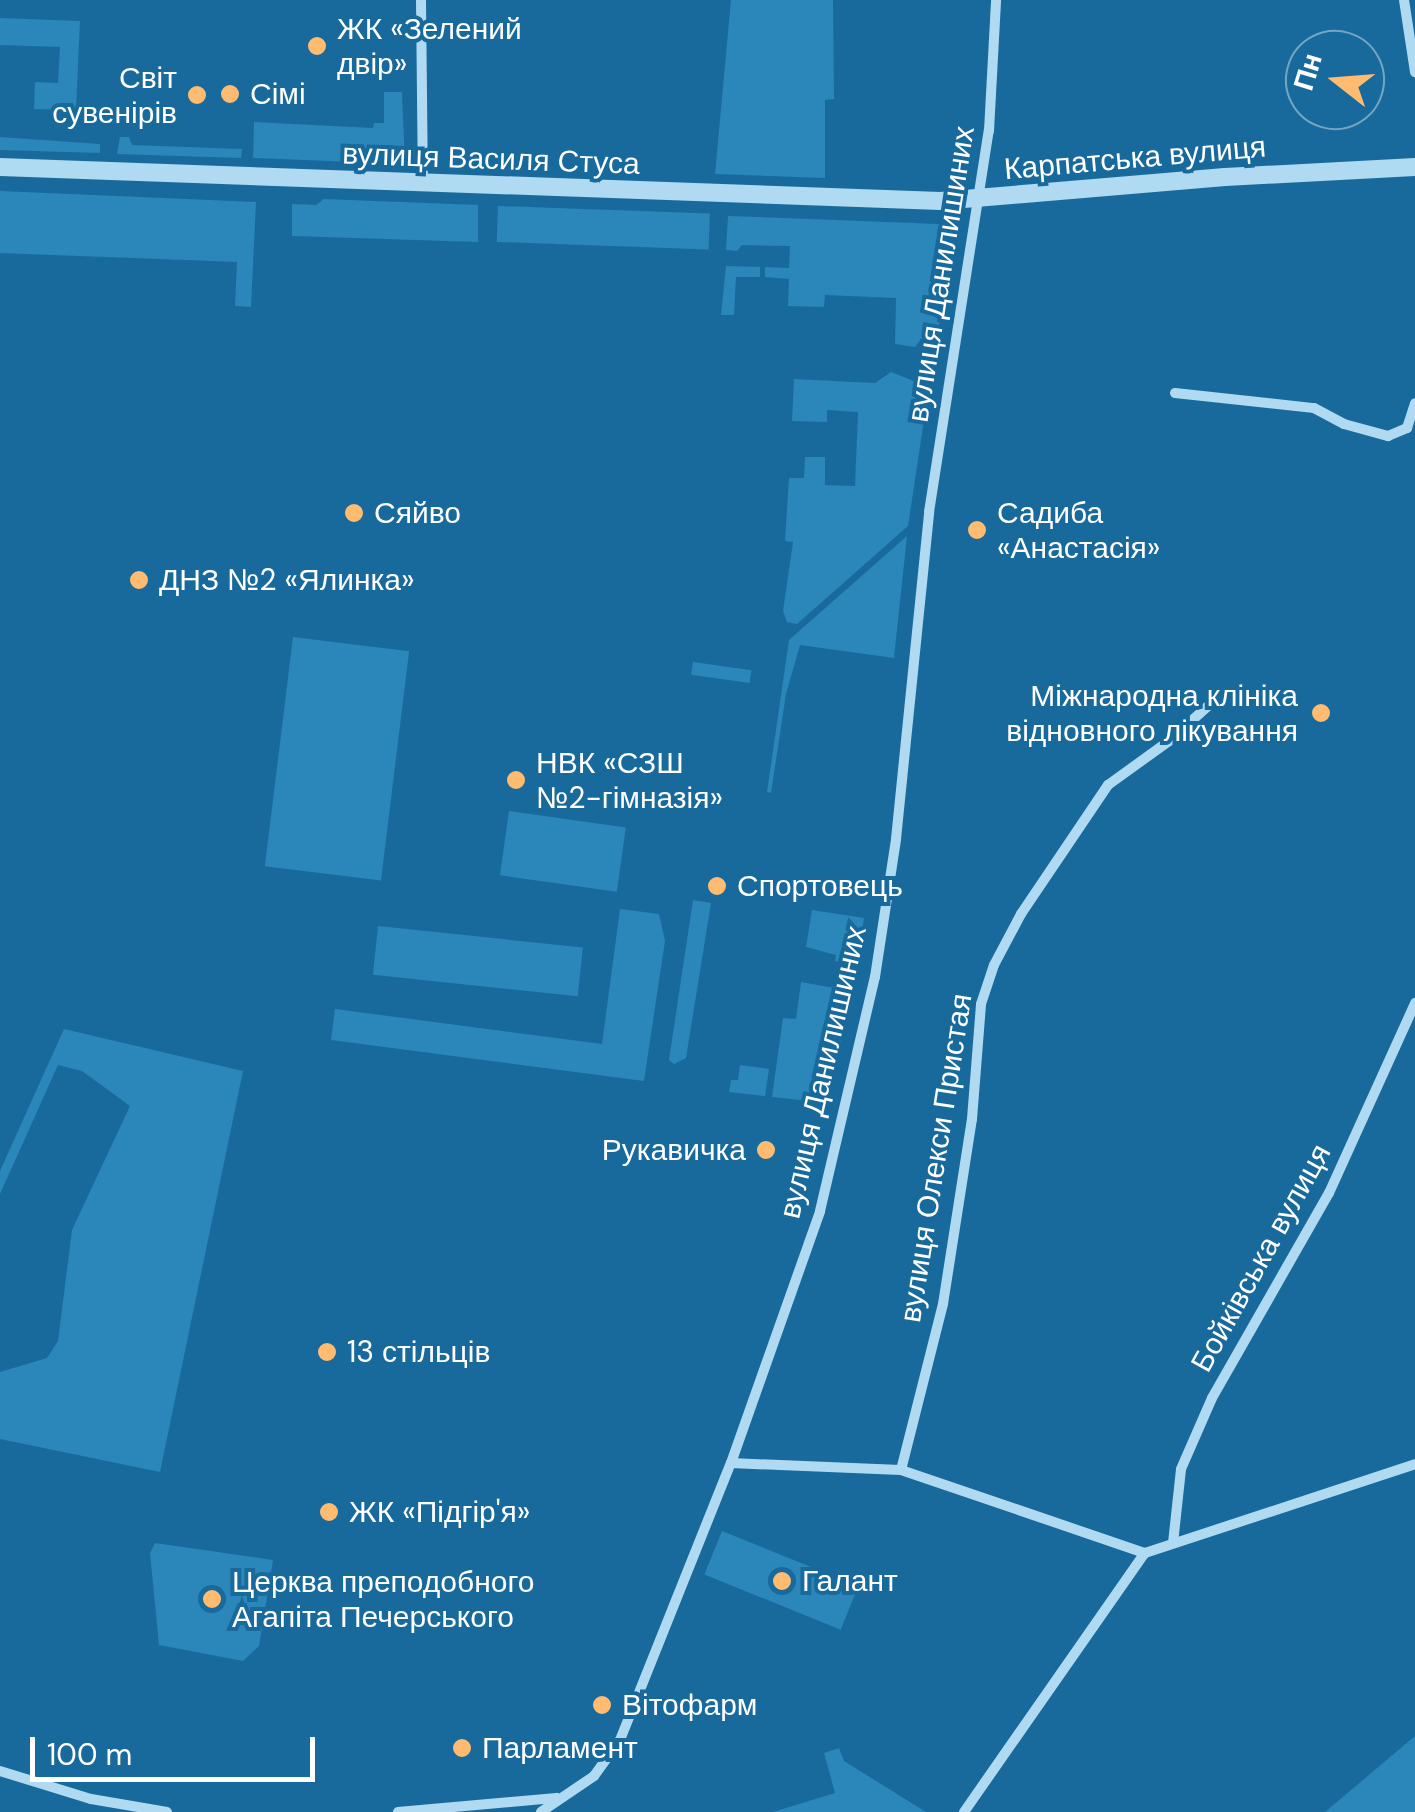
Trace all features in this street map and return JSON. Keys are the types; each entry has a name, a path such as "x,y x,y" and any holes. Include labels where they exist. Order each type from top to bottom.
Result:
{"street":[{"path":"421,0 423,182"},
{"name":"вулиця Данилишиних","path":"542,1812 556,1798 594,1776 620,1740 731,1462 820,1211 875,977 896,839 929,512 990,131 996,0"},
{"path":"1404,0 1415,72"},
{"name":"вулиця Василя Стуса","path":"0,167 718,196 979,199"},
{"name":"Карпатська вулиця","path":"979,199 1226,176 1415,167"},
{"path":"1175,393 1314,408 1344,424 1388,436 1407,428 1415,403"},
{"name":"вулиця Олекси Пристая","path":"900,1470 943,1304 972,1119 981,1004 994,965 1021,914 1108,786 1168,741 1218,696"},
{"name":"Бойківська вулиця","path":"1172,1544 1180,1469 1212,1398 1329,1193 1415,1003"},
{"path":"731,1462 900,1470 1145,1552 1415,1464"},
{"path":"964,1812 1145,1552"},
{"path":"0,1771 91,1799 167,1812"},
{"path":"398,1812 556,1798"}],"shaded area":[{"path":"731,0 833,0 834,99 825,100 825,178 715,174"},
{"path":"0,18 80,21 76,110 34,109 35,82 58,83 60,47 0,45"},
{"path":"384,92 402,92 405,164 253,158 254,122 373,128 374,123 384,123"},
{"path":"0,137 100,144 100,153 0,150"},
{"path":"120,137 129,137 132,145 242,149 241,158 117,154"},
{"path":"0,191 256,202 251,307 235,306 237,262 0,253"},
{"path":"324,199 478,205 478,242 292,236 292,204 316,205"},
{"path":"498,206 710,213 709,249 497,242"},
{"path":"728,216 939,224 953,235 939,325 932,325 915,347 895,344 896,298 825,295 824,307 788,306 789,279 765,277 765,267 789,268 790,246 742,245 737,251 726,250"},
{"path":"726,266 760,267 760,277 736,277 734,315 721,315"},
{"path":"891,372 929,387 908,526 797,624 787,622 783,611 793,542 785,541 789,478 804,478 805,457 825,457 825,485 855,486 858,412 827,410 827,422 792,421 794,379 875,383"},
{"path":"907,536 894,658 800,645 786,694 771,793 767,792 789,640"},
{"path":"293,637 409,651 381,881 265,866"},
{"path":"693,662 751,670 750,683 691,675"},
{"path":"509,811 626,827 617,892 500,875"},
{"path":"693,900 711,903 686,1058 674,1064 669,1060"},
{"path":"620,909 659,914 665,941 644,1081 331,1040 335,1009 602,1044"},
{"path":"812,910 864,918 857,965 835,961 836,955 806,947"},
{"path":"378,926 583,948 578,996 373,975"},
{"path":"801,982 851,991 832,1088 823,1098 810,1101 772,1097 783,1018 796,1019"},
{"path":"64,1029 243,1071 160,1472 0,1439 0,1372 47,1358 58,1341 72,1230 130,1106 82,1071 58,1065 0,1194 0,1171"},
{"path":"740,1065 769,1069 765,1096 729,1092 731,1080 738,1080"},
{"name":"Галант","path":"722,1531 858,1586 841,1630 704,1575"},
{"path":"155,1543 273,1560 259,1646 243,1661 159,1645 150,1553"},
{"path":"1415,1736 1415,1812 1325,1812"},
{"path":"839,1748 844,1761 926,1812 773,1812 835,1793 824,1753"}],"place":[{"name":"ЖК «Зелений двір»","path":"317,46"},
{"name":"Сімі","path":"230,94"},
{"name":"Світ сувенірів","path":"197,95"},
{"name":"Сяйво","path":"354,513"},
{"name":"Садиба «Анастасія»","path":"977,530"},
{"name":"ДНЗ №2 «Ялинка»","path":"139,580"},
{"name":"Міжнародна клініка відновного лікування","path":"1321,713"},
{"name":"НВК «СЗШ №2-гімназія»","path":"516,780"},
{"name":"Спортовець","path":"717,886"},
{"name":"Рукавичка","path":"766,1150"},
{"name":"13 стільців","path":"327,1352"},
{"name":"ЖК «Підгір'я»","path":"329,1512"},
{"name":"Галант","path":"782,1581"},
{"name":"Церква преподобного Агапіта Печерського","path":"212,1599"},
{"name":"Вітофарм","path":"602,1705"},
{"name":"Парламент","path":"462,1748"}]}
